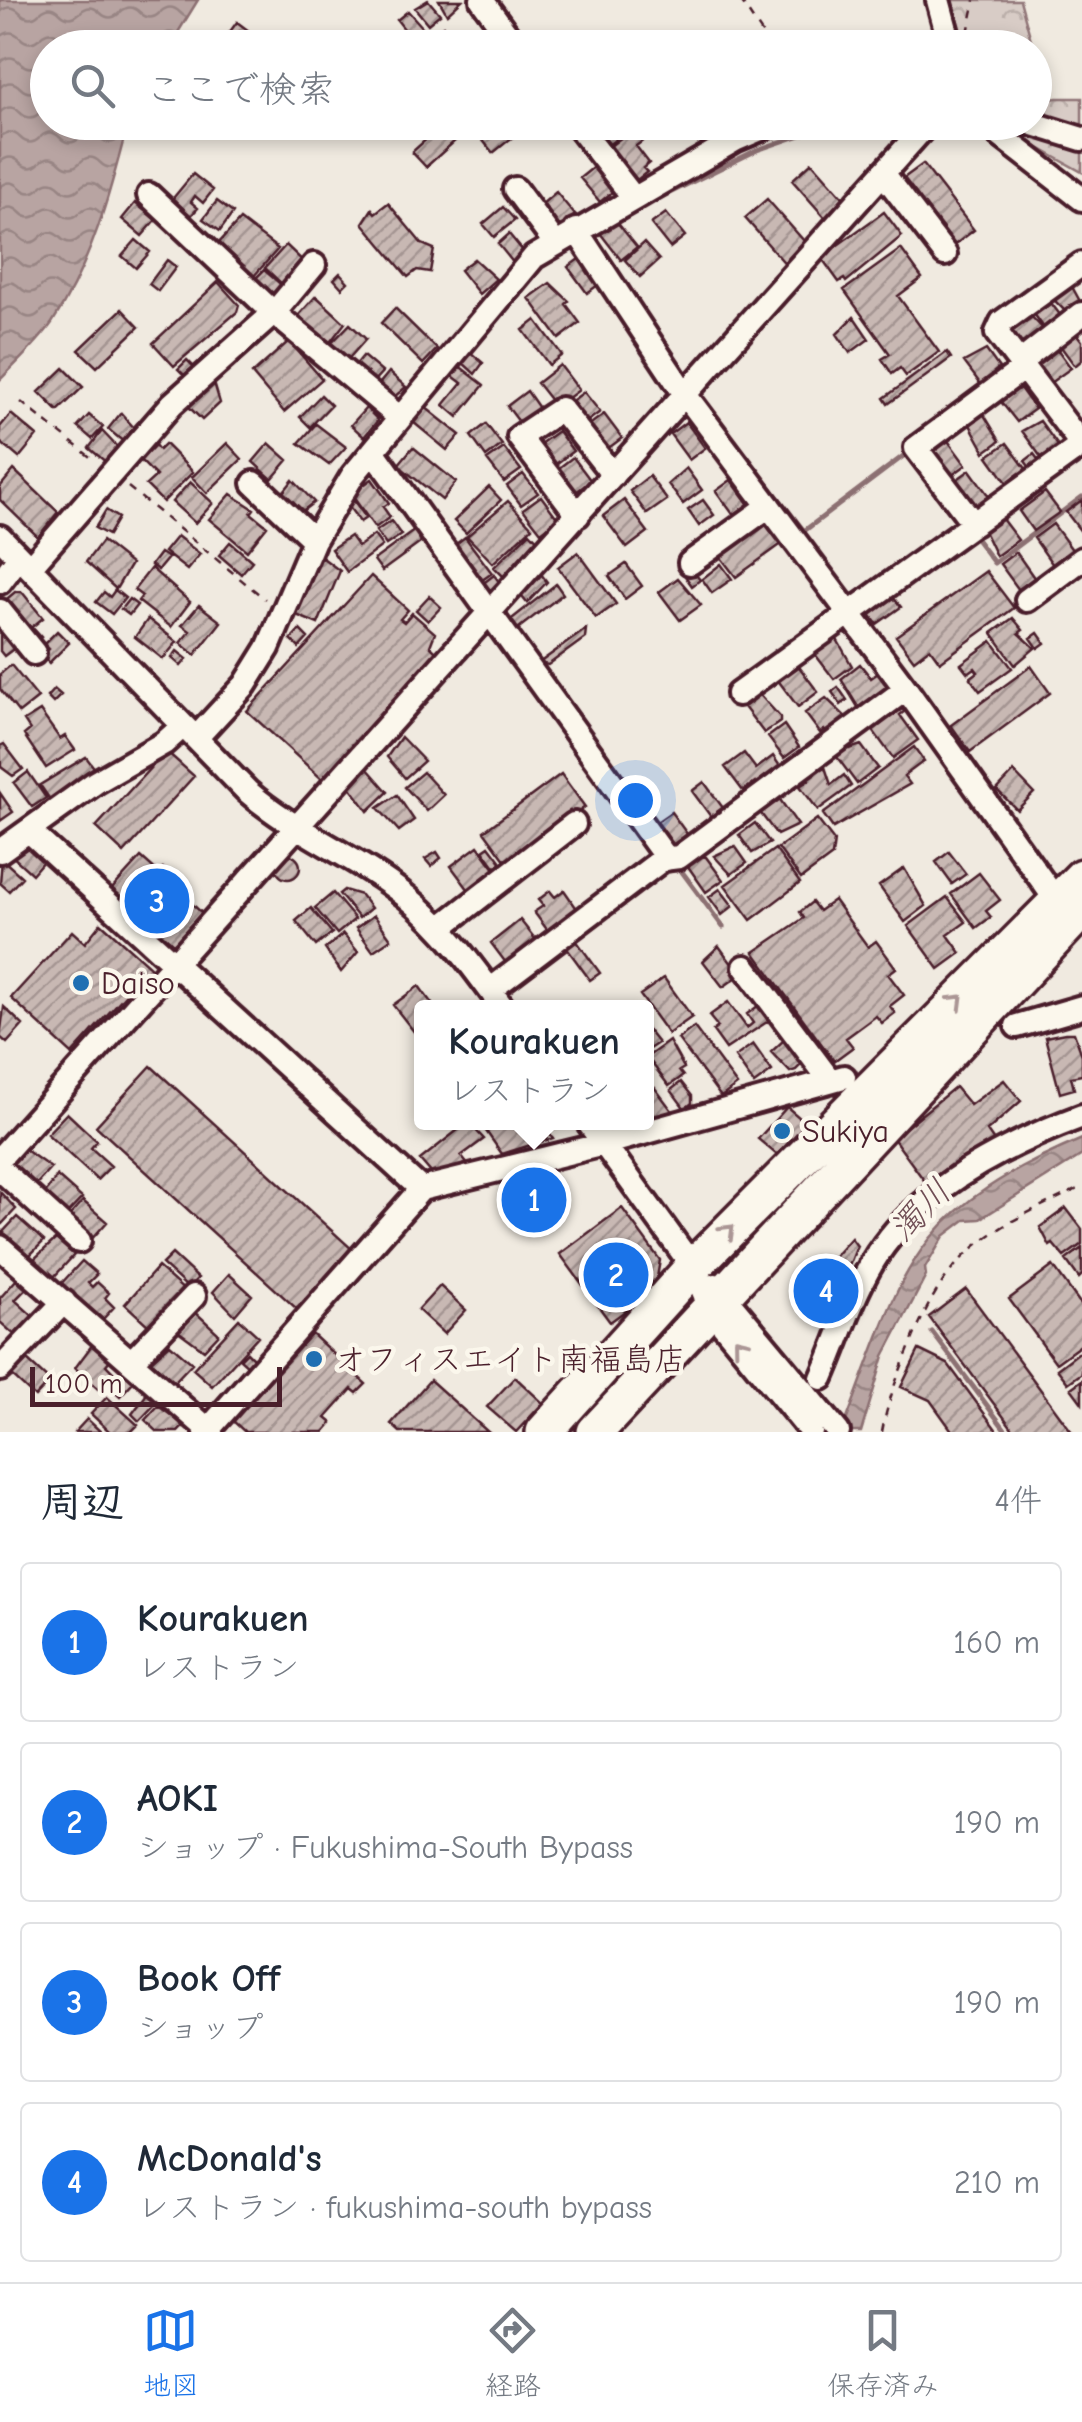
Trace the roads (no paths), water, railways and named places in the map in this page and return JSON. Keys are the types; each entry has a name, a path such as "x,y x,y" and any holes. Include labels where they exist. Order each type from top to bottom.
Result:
{"highway":[{"path":"544,1432 693,1267 1075,909"},
{"path":"595,1432 1075,909"}],"street":[{"path":"482,0 504,30"},
{"path":"938,0 951,30"},
{"path":"1052,130 1082,139"},
{"path":"589,140 633,197"},
{"path":"0,851 96,782 189,732 244,685 268,648 314,540 373,451 518,273 566,236 735,140"},
{"path":"0,1158 913,140"},
{"path":"1006,140 1082,200"},
{"path":"883,174 946,254"},
{"path":"515,189 566,236 1075,909"},
{"path":"149,195 274,313 400,418"},
{"path":"738,694 1082,445 997,333 1002,322 1082,264"},
{"path":"0,582 111,474 172,404 274,313 314,265"},
{"path":"974,524 916,448 1082,314"},
{"path":"578,515 520,437 562,409 613,475"},
{"path":"373,451 667,859"},
{"path":"254,483 314,540"},
{"path":"690,562 769,506"},
{"path":"0,537 269,810 398,890 440,928 497,999 667,859 678,857 906,689"},
{"path":"1027,600 1082,559"},
{"path":"0,611 34,653"},
{"path":"440,928 574,824"},
{"path":"30,832 421,1189"},
{"path":"654,1130 837,1078 744,967"},
{"path":"1016,1026 1082,1007"},
{"path":"809,1405 884,1244 914,1215 980,1164 1082,1116"},
{"path":"594,1130 718,1302 838,1432"},
{"path":"0,1247 208,1431 421,1189 653,1130"},
{"path":"0,1169 79,1241"},
{"path":"131,1362 194,1296"},
{"path":"0,1370 64,1302"}],"water":[{"path":"0,0 198,0 179,30 30,30 30,140 123,140 107,201 66,300 34,345 0,380"},
{"name":"濁川","path":"1082,1139 1082,1155 980,1219 965,1220 944,1236 884,1356 861,1432 842,1432 882,1327 920,1251 946,1221 980,1193 1024,1166"}],"waterway":[{"path":"645,205 757,150 786,140"},
{"path":"987,140 1030,173"},
{"path":"739,447 804,531 910,451"},
{"path":"973,535 994,563 1082,497"},
{"path":"677,865 723,927"},
{"path":"932,1332 1007,1432"}],"place":[{"name":"Book Off","path":"157,901"},
{"name":"Daiso","path":"81,983"},
{"name":"Sukiya","path":"782,1131"},
{"name":"Kourakuen","path":"534,1200"},
{"name":"AOKI","path":"616,1275"},
{"name":"McDonald's","path":"826,1291"},
{"name":"オフィスエイト南福島店","path":"314,1359"}]}
